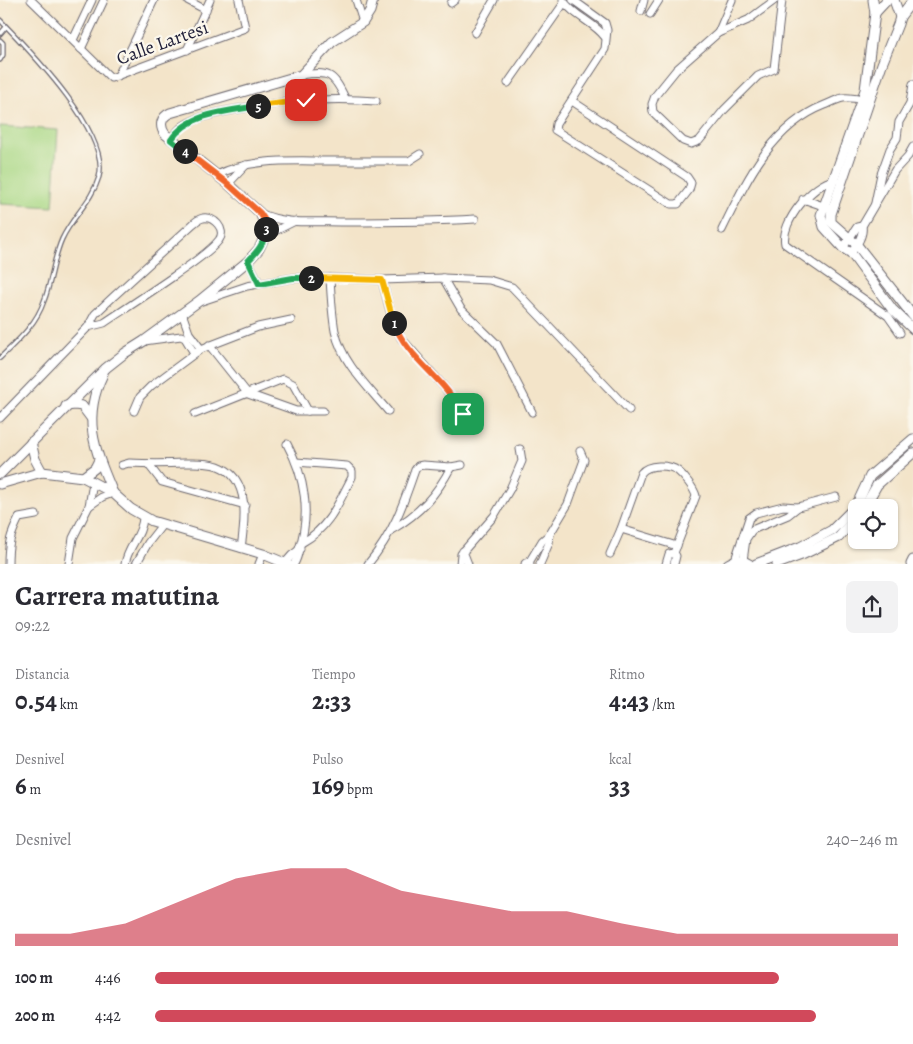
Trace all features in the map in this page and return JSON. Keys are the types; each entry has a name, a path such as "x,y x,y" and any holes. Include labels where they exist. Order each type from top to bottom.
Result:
{"street":[{"path":"72,40 92,0"},
{"path":"82,49 104,0"},
{"path":"118,76 154,0"},
{"path":"187,0 206,10"},
{"path":"187,50 210,0"},
{"name":"Calle Lartesi","path":"33,1 111,78 245,28 239,0"},
{"path":"356,0 363,22"},
{"path":"301,74 332,42 363,22 370,11 373,0"},
{"path":"475,33 494,0"},
{"path":"641,11 644,0"},
{"path":"650,14 659,0"},
{"path":"718,33 732,0"},
{"path":"776,0 748,20 718,33 676,70 655,96 652,104 653,112 683,141 691,144 699,141 724,110 758,76 774,68 782,0"},
{"path":"873,0 875,13 862,99 862,111 843,180 828,208 821,215 824,227 850,249 913,316"},
{"path":"875,13 888,0"},
{"path":"894,0 900,17"},
{"path":"912,0 900,17 833,180 828,208 832,222 848,239 850,249 892,308 913,330"},
{"path":"508,83 564,1 573,3 605,24 607,30 605,49 556,124 555,130 671,204 678,204 690,188 691,183 687,177 572,101"},
{"path":"869,61 882,64"},
{"path":"345,98 338,83 332,77 321,73 301,74 170,112 162,119 161,125 162,130 171,140 228,184 260,213 271,218 295,221 419,223 475,219"},
{"path":"875,203 881,174 890,149 897,138 899,122 909,106 913,84"},
{"path":"171,140 177,131 185,125 204,117 226,112 271,104 345,98 376,101"},
{"path":"722,230 743,187 763,156 786,128 816,109 843,98 862,99"},
{"path":"850,249 863,231 862,226 895,170 908,156 913,146"},
{"path":"216,175 231,168 284,161 409,161 420,154"},
{"path":"228,184 246,165"},
{"path":"843,180 833,180 822,184 803,199 784,231 785,244 888,316 900,333"},
{"path":"803,199 828,208"},
{"path":"0,474 106,368 124,353 144,342 199,302 248,261 259,249 266,236 265,225 260,213"},
{"path":"0,418 88,327 96,314 113,296 193,224 200,219 209,218 213,219 220,227 222,234 219,240 192,264 104,323 88,327"},
{"path":"266,236 295,221"},
{"path":"848,239 857,227 862,226"},
{"path":"248,261 259,284"},
{"path":"199,302 259,284 293,278 382,280 443,278 489,280 512,287 630,410"},
{"path":"330,278 332,310 339,343 357,375 388,411"},
{"path":"443,278 461,310 497,344 532,412"},
{"path":"382,280 392,318 401,338 445,388 463,414"},
{"path":"182,313 188,333 198,351"},
{"path":"134,411 140,397 151,386 198,351 258,327 291,320"},
{"path":"144,342 181,336 198,351"},
{"path":"209,345 248,394 296,411 323,411"},
{"path":"106,368 96,392 91,418 95,449 113,493"},
{"path":"196,414 283,379 293,384 308,411"},
{"path":"66,406 82,406 91,418"},
{"path":"756,564 800,547 832,530 856,506 870,476 913,439"},
{"path":"31,442 35,459 42,472"},
{"path":"0,484 42,472 83,477 113,493 143,518 263,554 271,561 289,564 292,555 300,549 303,542 306,521 302,481 296,462 287,444"},
{"path":"460,564 463,551 494,516 510,489 522,461 520,449"},
{"path":"528,564 542,541 550,534 568,504 584,460 580,451"},
{"path":"869,499 877,485 913,453"},
{"path":"83,477 95,468 99,460"},
{"path":"296,462 347,466 352,470 352,477 333,514 319,531 303,542"},
{"path":"122,465 129,463 206,463 220,466 231,474 237,482 245,505 245,522 237,547"},
{"path":"148,464 162,482 245,505"},
{"path":"368,564 380,550 393,529 418,466 451,467 462,465"},
{"path":"610,554 641,473 650,466 670,467 677,470 695,491 696,496 676,550 674,564"},
{"path":"393,529 421,510 444,482 451,467"},
{"path":"69,564 73,538 89,506 93,483"},
{"path":"89,506 102,497 113,493"},
{"path":"739,562 749,518 756,513 783,506 798,507 836,497"},
{"path":"739,562 746,539 752,530 788,515 798,507"},
{"path":"8,564 10,535 19,518 36,515"},
{"path":"125,564 128,552 142,527 143,518"},
{"path":"136,564 148,543 162,525"},
{"path":"777,564 804,554 839,537 848,526"},
{"path":"621,529 676,550"},
{"path":"540,564 549,543 550,534"},
{"path":"138,537 148,543"},
{"path":"666,564 670,554 676,550"},
{"path":"463,551 468,564"},
{"path":"259,564 263,554"},
{"path":"911,564 913,560"}],"lane":[{"path":"0,20 48,71 72,103 90,133 98,152 99,163 99,176 87,203 63,238 50,274 45,300 39,314 26,332 0,358"},
{"path":"0,34 6,26"},
{"path":"0,40 3,43 4,55 0,60"}],"green space":[{"path":"0,126 58,130 53,207 0,204"}],"route":[{"path":"306,100 271,104 204,117 185,125 177,131 171,140 228,184 260,213 264,219 266,236 259,249 248,261 259,284 293,278 382,280 392,318 401,338 445,388 463,414"}]}
